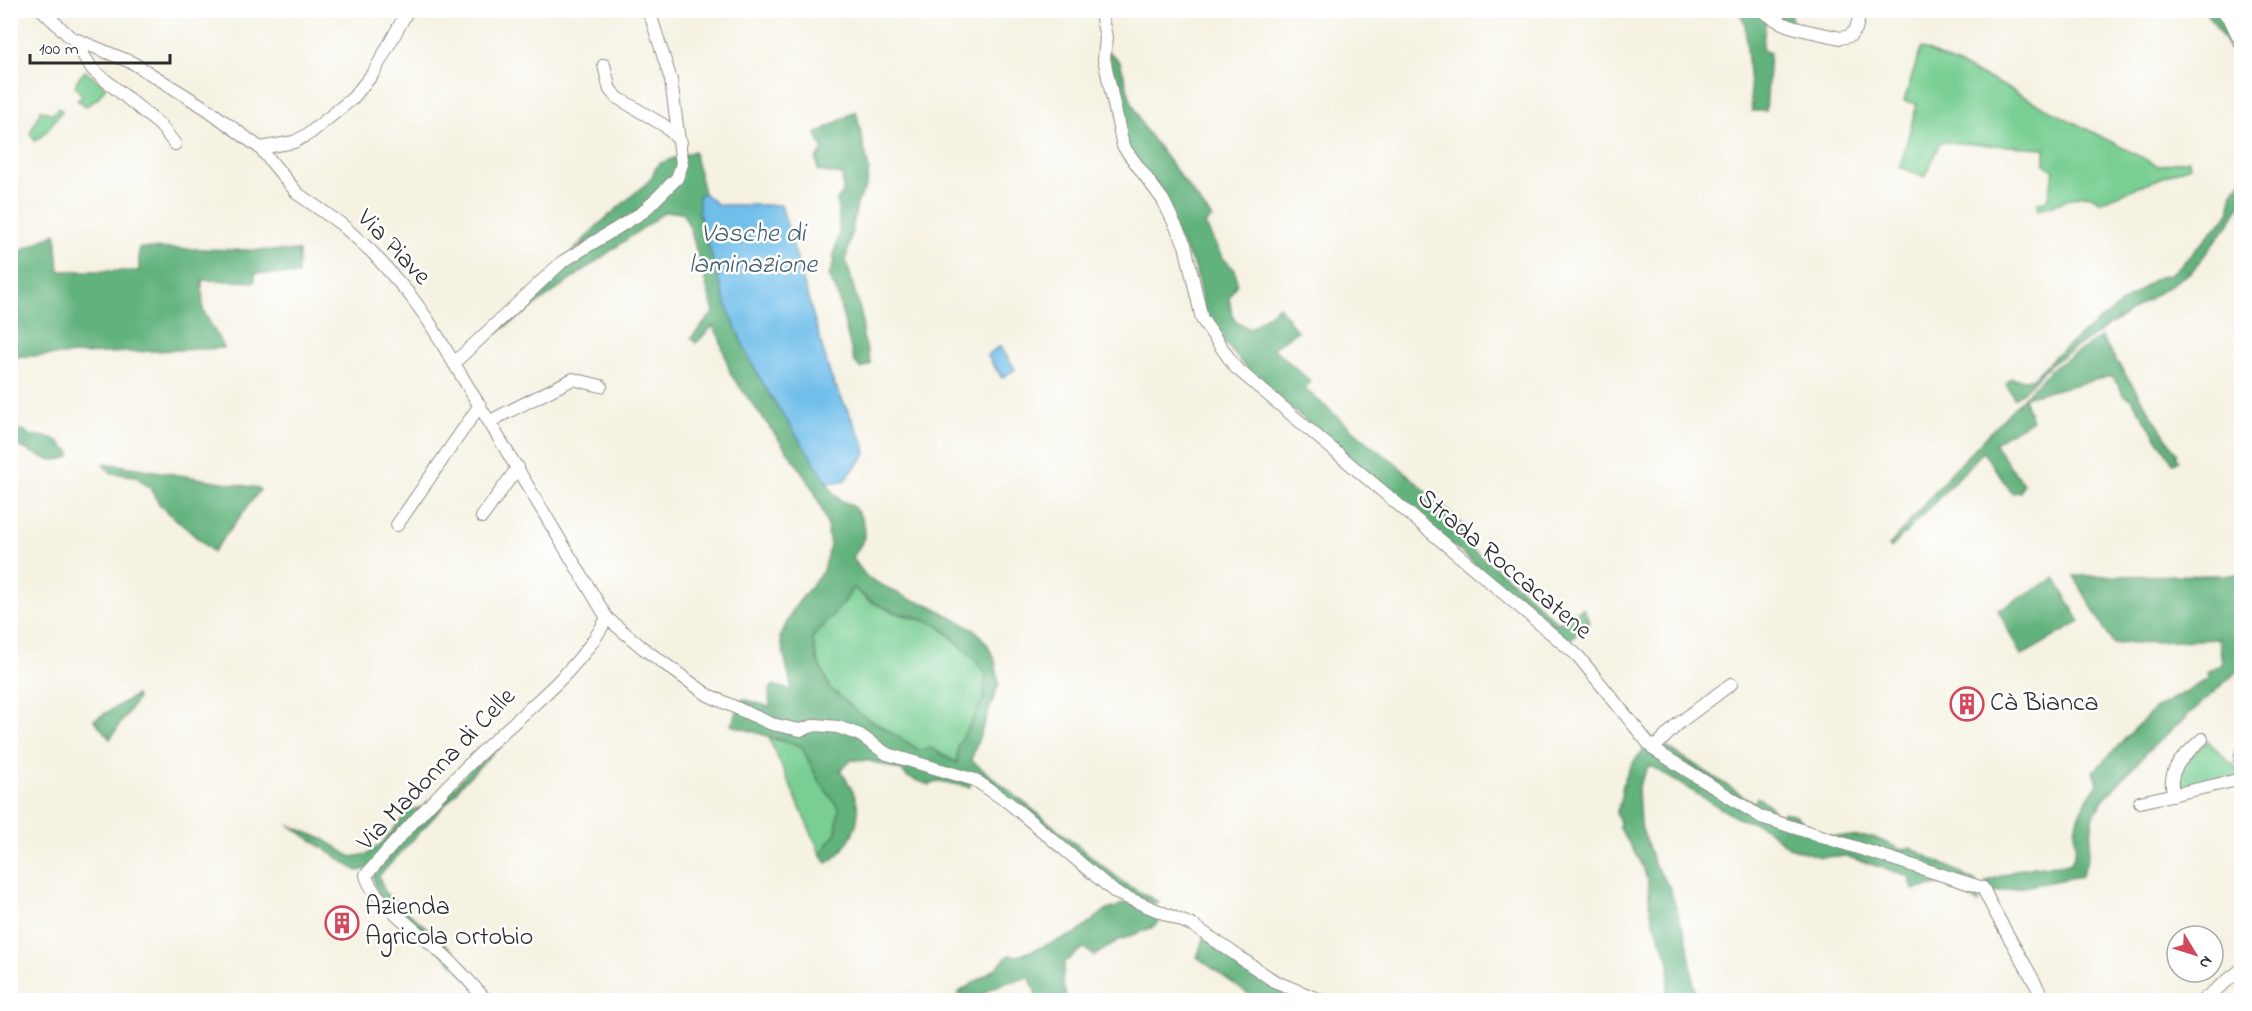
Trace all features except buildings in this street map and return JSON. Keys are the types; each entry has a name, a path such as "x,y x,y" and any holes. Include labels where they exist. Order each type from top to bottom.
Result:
{"street":[{"name":"Via Piave","path":"42,10 71,37 133,63 207,109 260,148 298,194 341,224 372,252 410,295 454,363 607,618 644,649 708,695 772,724 800,730 816,725 838,727 861,735 887,754 975,780 1009,803 1116,893 1194,926 1274,981 1320,1000"},
{"path":"260,148 294,142 310,133 353,98 374,72 408,10"},
{"path":"454,363 562,262 643,212 677,178 682,164 681,141 671,80 651,17 646,10"},
{"name":"Strada Roccacatene","path":"1100,10 1106,37 1104,59 1123,146 1162,200 1185,245 1202,319 1235,367 1578,656 1653,749 1761,817 1983,888 1997,919 2029,969 2044,1000"},
{"path":"1762,10 1771,19 1783,25 1840,38 1850,36 1856,29 1861,10"},
{"path":"2222,10 2231,21 2241,45"},
{"path":"71,37 93,70 160,126 175,144"},
{"path":"604,64 610,90 618,98 665,126 681,141"},
{"path":"490,421 573,380 601,386"},
{"path":"397,525 480,405"},
{"path":"482,517 518,467"},
{"name":"Via Madonna di Celle","path":"486,1000 447,958 390,908 368,884 366,875 445,787 570,668 597,638 607,618"},
{"path":"1653,749 1679,723 1731,684"},
{"path":"2174,795 2171,779 2174,770 2180,760 2202,739"},
{"path":"2241,751 2241,765"},
{"path":"2140,802 2241,779"},
{"path":"2203,1000 2241,969"}],"green space":[{"path":"1739,11 1791,11 1792,25 1766,19 1762,50 1770,53 1766,111 1752,111 1745,24"},
{"path":"2206,11 2218,11 2227,23 2237,43 2241,66"},
{"path":"1921,48 1994,81 2158,166 2189,160 2190,166 2101,202 2091,196 2082,195 2038,210 2038,203 2047,200 2054,171 2045,164 2045,148 1940,142 1925,177 1900,167 1917,104 1904,101"},
{"path":"1108,51 1120,62 1131,100 1144,128 1212,218 1205,224 1222,257 1235,270 1237,283 1229,298 1232,315 1236,322 1250,329 1279,306 1297,331 1273,348 1310,381 1305,389 1373,447 1392,460 1467,529 1458,538 1518,586 1558,623 1583,608 1590,622 1567,642 1254,377 1214,330 1204,312 1195,267 1125,146"},
{"path":"85,71 106,87 97,99 86,106 77,100 83,96 75,87 77,80"},
{"path":"59,108 62,111 45,133 35,141 30,133 41,110 52,114"},
{"path":"856,111 869,169 867,184 857,204 846,260 862,317 863,337 871,364 861,369 854,361 836,289 829,276 839,235 837,200 843,193 842,175 818,171 816,159 823,150 816,134"},
{"path":"694,151 704,193 699,195 714,256 731,315 747,353 770,395 831,489 838,499 852,506 862,520 865,532 861,545 852,558 867,577 909,599 930,605 976,631 987,644 995,661 999,683 971,760 1128,886 1159,902 1157,905 1119,891 971,776 970,787 939,781 929,785 907,777 903,771 870,761 852,760 840,770 855,797 858,814 853,833 847,843 838,855 827,863 821,855 836,832 839,808 819,781 801,746 731,725 743,699 770,707 769,691 773,685 792,690 780,637 794,608 823,571 830,545 826,520 814,491 797,464 731,375 719,337 713,326 696,343 691,338 714,312 690,228 682,212 665,212 491,337 566,265 666,194 684,155","holes":["853,587 882,607 940,627 985,673 984,698 958,746 957,763 931,748 921,751 859,713 830,688 817,659 812,638 846,600"]},
{"path":"680,156 675,176 641,209 572,252 597,226 650,180 658,164"},
{"path":"2241,180 2241,203 2229,224 2192,271 2049,365 2023,392 2014,398 2006,384 2011,378 2025,380 2033,378 2055,356 2096,323 2156,278 2169,275 2184,262 2229,213 2233,192"},
{"path":"56,233 59,271 139,271 139,248 299,251 298,275 255,273 255,282 202,280 203,310 224,348 11,357 11,318 17,253"},
{"path":"2101,337 2177,454 2175,456 2178,461 2173,463 2131,398 2125,396 2112,376 2024,397 2051,369"},
{"path":"2024,397 2032,421 1994,444 2023,484 2020,492 2012,493 1983,452 1891,548 1889,546 1950,474"},
{"path":"15,430 54,439 70,451 70,457 55,460 15,445 11,449 11,435"},
{"path":"106,463 260,490 213,552 160,505 150,488 135,476 112,473 103,465"},
{"path":"2241,575 2241,668 2147,752 2103,800 2094,815 2087,861 2081,876 1991,893 1985,882 2022,868 2070,864 2075,851 2077,819 2097,785 2094,771 2154,709 2208,679 2207,672 2222,664 2219,639 2113,644 2074,576"},
{"path":"2055,578 2080,622 2021,656 1998,610"},
{"path":"853,587 867,600 895,613 936,624 971,655 986,673 984,698 958,746 957,763 931,748 921,751 859,713 830,688 817,659 812,638 846,600"},
{"path":"136,695 137,699 110,739 94,720"},
{"path":"505,733 509,737 460,786 379,876 385,893 450,948 496,1000 491,1000 377,892 373,877 375,870"},
{"path":"769,738 801,746 819,781 839,808 836,832 821,855"},
{"path":"1653,740 1754,803 1757,797 1768,804 1777,816 1785,812 1796,815 1808,829 1829,836 1873,837 1902,850 1911,848 1976,882 1979,903 1944,884 1913,890 1909,876 1845,856 1820,857 1789,847 1761,825 1737,818 1649,765 1638,788 1640,824 1655,865 1669,886 1687,941 1695,991 1690,1000 1664,1000 1669,976 1667,957 1651,912 1645,873 1619,827 1620,822 1616,813 1623,785 1631,766"},
{"path":"2208,741 2233,764 2241,776 2186,790 2175,784 2180,765"},
{"path":"423,807 368,869 357,871 289,825 325,840 351,857 368,854 383,842 410,810"},
{"path":"1125,902 1160,915 1159,922 1151,928 1117,941 1094,956 1084,948 1065,962 1062,981 1067,1000 1038,1000 1030,978 1001,984 988,990 976,1000 960,1000 962,998 958,993 995,969 1009,955 1018,956 1077,933 1107,909"},
{"path":"1204,938 1309,1000 1256,1000 1197,957"}],"water":[{"name":"Vasche di laminazione","path":"704,193 718,205 781,205 831,377 864,443 866,454 844,481 828,483 768,392 747,354 726,304 699,213 699,195"},
{"path":"1000,346 1015,369 1002,378 987,355"}],"place":[{"name":"Cà Bianca","path":"1967,704"},
{"name":"Azienda Agricola Ortobio","path":"342,923"}]}
